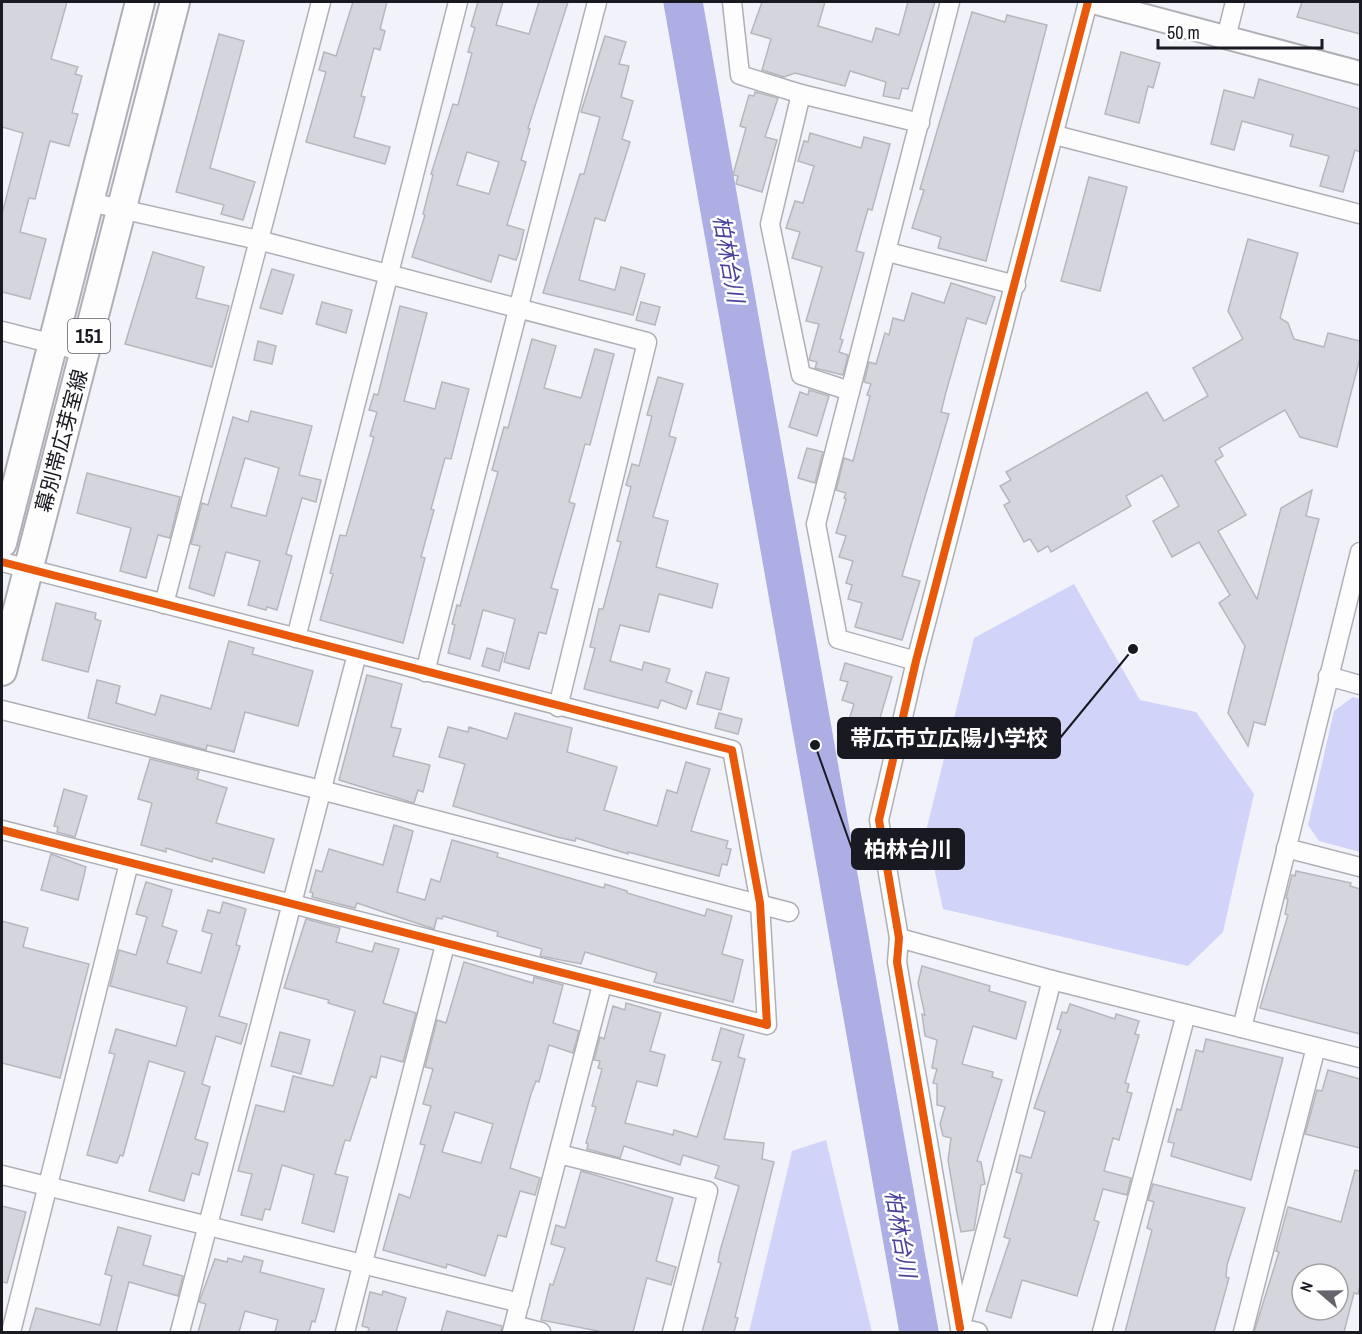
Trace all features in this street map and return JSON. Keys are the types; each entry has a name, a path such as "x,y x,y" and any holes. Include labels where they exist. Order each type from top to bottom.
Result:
{"main road":[{"name":"幕別帯広芽室線","path":"2,543 140,2"},
{"name":"幕別帯広芽室線","path":"2,671 15,566 85,352 175,2"}],"street":[{"path":"164,604 321,2"},
{"path":"296,638 458,2"},
{"path":"425,672 517,306 597,2"},
{"path":"732,2 740,75 801,94 921,123"},
{"path":"916,661 838,639 816,524 888,252 950,2"},
{"path":"960,1328 897,962 899,938 879,820 916,661 1016,285 1088,2"},
{"path":"1093,2 1360,73"},
{"path":"1226,38 1235,2"},
{"path":"801,94 770,224 801,375 850,391"},
{"path":"1055,135 1360,214"},
{"path":"90,202 258,240 517,306 647,342 558,707"},
{"path":"888,252 1016,285"},
{"path":"2,331 85,352"},
{"path":"1242,1028 1360,552"},
{"path":"2,830 445,945 767,1025 759,903 732,750 15,566"},
{"path":"180,1332 357,654"},
{"path":"1328,676 1360,685"},
{"path":"2,710 321,790 789,912"},
{"path":"1286,848 1360,867"},
{"path":"11,1332 129,863"},
{"path":"899,938 1052,980 1360,1058"},
{"path":"345,1332 445,945"},
{"path":"960,1328 1052,980"},
{"path":"541,1332 513,1329 602,985"},
{"path":"1102,1332 1186,1014"},
{"path":"1243,1332 1316,1047"},
{"path":"559,1154 708,1191 672,1332"},
{"path":"2,1175 520,1303"},
{"path":"960,1328 978,1332"}],"shaded area":[{"path":"1074,584 1140,700 1196,712 1254,794 1223,932 1188,966 943,909 926,831 974,638"},
{"path":"1353,697 1360,699 1360,852 1319,841 1308,825 1334,711"},
{"path":"826,1140 872,1332 749,1332 792,1151"}],"building":[{"path":"2,2 67,2 51,59 78,67 75,74 82,76 72,113 78,114 69,146 50,141 35,199 29,198 20,232 46,239 30,299 2,292 2,214 23,133 2,127"},
{"path":"353,2 387,2 380,29 385,31 380,50 374,48 361,96 365,97 354,137 390,147 385,164 306,142 326,72 319,70 324,52 336,56"},
{"path":"478,2 503,2 496,25 529,34 539,2 568,2 528,128 530,129 521,160 526,162 507,225 524,230 519,252 516,260 499,255 491,282 412,257 425,215 423,214 433,175 431,174 453,104 458,105 472,53 468,52 475,28 471,26","holes":["467,152 499,162 489,194 457,185"]},
{"path":"762,2 825,2 818,26 872,42 876,28 899,35 908,2 935,2 908,89 902,88 899,99 883,96 886,82 850,71 845,86 795,73 784,77 762,70 771,39 751,33"},
{"path":"1302,2 1360,2 1360,34 1297,17"},
{"path":"972,12 1005,22 1007,15 1047,25 986,261 938,248 941,237 912,228 924,190 920,189"},
{"path":"219,34 244,41 210,168 255,182 243,220 221,214 224,205 176,192"},
{"path":"605,36 626,42 619,64 629,66 621,97 633,101 622,139 630,142 605,221 595,218 579,280 615,290 621,267 645,274 633,315 543,293 580,174 584,174 600,117 581,112"},
{"path":"1121,52 1160,63 1153,88 1148,86 1139,123 1105,114"},
{"path":"1259,79 1360,109 1360,152 1355,150 1343,192 1320,186 1329,156 1290,146 1293,135 1242,121 1234,150 1211,144 1224,90 1254,98"},
{"path":"755,92 778,98 765,137 777,140 762,192 736,184 738,176 733,175 746,128 740,126 749,95 754,96"},
{"path":"810,133 861,148 864,137 890,144 872,210 868,209 856,251 864,253 840,339 843,340 839,352 848,355 843,375 815,368 817,362 809,360 819,324 806,321 822,267 792,258 800,232 786,228 795,201 803,203 814,166 798,161 804,141 808,142"},
{"path":"1089,177 1127,187 1100,291 1061,281"},
{"path":"1248,239 1298,253 1280,318 1288,323 1294,339 1324,347 1328,333 1360,341 1360,358 1337,447 1300,437 1285,410 1219,448 1223,456 1215,461 1246,515 1218,531 1257,599 1281,508 1312,490 1306,516 1319,519 1265,725 1254,722 1248,746 1228,713 1245,646 1219,603 1230,595 1199,542 1172,557 1153,521 1179,506 1162,475 1126,496 1131,506 1051,552 1048,546 1038,552 1030,539 1024,542 1004,505 1010,502 1000,486 1011,480 1006,472 1147,392 1164,421 1208,396 1193,368 1243,339 1228,311"},
{"path":"153,252 204,267 196,298 229,306 212,367 125,344"},
{"path":"272,269 294,275 282,314 260,308"},
{"path":"951,283 995,297 986,324 967,318 946,392 941,412 949,414 902,576 920,581 902,640 855,627 862,603 848,599 852,585 846,583 853,561 839,557 846,536 836,533 846,493 836,490 844,458 853,461 870,396 867,395 871,384 864,382 869,362 876,364 885,333 889,335 893,318 904,321 912,293 944,303"},
{"path":"322,302 352,310 346,333 316,324"},
{"path":"641,302 660,307 655,325 636,320"},
{"path":"400,306 427,313 404,401 435,409 442,382 469,389 451,459 445,458 431,509 434,510 421,557 425,558 403,643 320,620 333,574 330,573 340,535 346,536 374,437 370,436 377,412 369,410 374,394 378,395"},
{"path":"532,339 556,346 544,388 581,398 595,349 614,354 590,445 585,444 569,502 575,504 551,588 558,590 546,634 539,632 529,669 504,662 515,619 483,610 470,659 448,653 457,605 460,606 498,472 492,470 504,427 508,428"},
{"path":"258,341 276,346 272,364 254,360"},
{"path":"658,377 683,384 669,436 676,438 653,517 668,521 656,567 718,584 712,608 659,594 649,632 620,625 610,661 642,670 644,662 670,669 666,682 692,691 686,709 661,700 658,708 584,689 595,648 590,647 599,609 603,609 621,542 617,541 631,487 626,485 632,464 639,466 652,416 647,415"},
{"path":"809,390 829,396 817,436 789,427 800,392 808,395"},
{"path":"251,411 312,426 299,475 321,480 316,502 302,498 286,554 292,556 277,610 267,607 266,610 248,605 260,561 226,552 214,596 189,588 200,546 191,544 202,503 208,505 233,417 248,422","holes":["245,458 279,468 266,516 231,507"]},
{"path":"807,448 823,452 815,483 798,478"},
{"path":"87,473 180,497 170,538 158,535 146,578 120,571 131,528 77,513"},
{"path":"56,603 96,613 95,619 101,621 88,672 42,660"},
{"path":"229,641 254,648 252,654 313,671 298,726 245,712 234,752 207,745 206,750 88,718 97,680 120,686 116,703 155,715 161,695 211,709"},
{"path":"487,648 504,653 499,671 482,666"},
{"path":"845,663 892,677 875,735 847,726 854,704 842,700 848,682 840,680"},
{"path":"706,672 729,678 721,710 697,704"},
{"path":"367,675 402,684 391,727 401,729 393,756 430,765 423,792 418,790 414,803 339,780"},
{"path":"515,713 572,728 567,752 617,767 604,810 657,826 667,790 677,793 686,762 710,769 691,831 728,841 726,848 731,849 727,865 722,864 719,876 628,852 628,854 576,838 575,841 557,837 453,806 465,764 439,757 448,727 468,732 469,727 507,739"},
{"path":"719,713 742,719 738,734 715,728"},
{"path":"150,759 199,771 197,779 227,788 216,823 274,839 264,873 213,858 212,862 166,848 166,852 141,845 152,803 138,799"},
{"path":"64,789 87,796 75,837 57,832 58,827 54,826"},
{"path":"394,825 413,831 397,892 425,900 431,879 440,882 452,840 498,853 497,857 604,888 605,884 627,891 627,893 705,916 707,909 732,916 722,954 743,960 733,1002 654,982 657,973 585,952 581,964 540,956 542,949 497,936 498,932 443,916 442,919 437,918 434,929 357,903 355,908 312,897 313,893 310,892 316,870 322,872 329,849 383,865"},
{"path":"51,854 86,867 78,900 41,890"},
{"path":"1296,871 1351,883 1350,886 1360,889 1360,1034 1260,1008 1288,915 1285,914 1288,899 1286,898 1292,875 1295,876"},
{"path":"146,882 172,890 162,926 177,931 167,963 201,973 212,934 202,931 208,910 220,913 223,902 246,909 236,945 240,946 219,1016 247,1024 241,1044 216,1036 202,1084 210,1087 195,1139 208,1143 199,1175 192,1173 184,1201 149,1191 185,1072 149,1061 123,1156 120,1155 117,1163 87,1155 115,1054 109,1053 116,1029 176,1046 187,1007 110,986 119,950 136,955 147,917 136,914"},
{"path":"306,919 340,928 336,942 372,952 375,943 399,949 383,1003 416,1013 403,1062 381,1056 376,1078 371,1076 350,1141 345,1140 335,1174 348,1177 334,1232 302,1223 314,1175 282,1165 270,1210 265,1209 262,1220 241,1215 252,1174 238,1171 256,1105 284,1112 293,1076 333,1086 355,1011 328,1003 329,1000 284,988"},
{"path":"2,921 28,928 23,947 89,964 60,1078 2,1063"},
{"path":"464,962 533,983 534,977 563,985 553,1023 579,1031 573,1053 549,1045 539,1082 536,1081 531,1094 510,1168 540,1178 535,1195 520,1191 506,1237 498,1235 485,1276 447,1264 446,1268 383,1250 399,1194 410,1198 425,1145 420,1144 431,1106 423,1104 433,1069 425,1067 437,1020 446,1023","holes":["455,1112 493,1124 481,1163 442,1152"]},
{"path":"922,966 990,986 989,991 1026,1002 1016,1039 973,1026 962,1064 993,1072 992,1077 1002,1080 977,1161 981,1162 985,1184 981,1185 974,1230 961,1232 957,1213 948,1160 951,1138 943,1136 940,1124 945,1107 937,1105 937,1084 933,1083 937,1069 932,1068 937,1040 925,1036 922,1014 925,1015 918,983"},
{"path":"626,1003 661,1013 650,1051 665,1055 657,1086 637,1081 625,1123 673,1135 674,1130 697,1137 721,1062 712,1060 721,1028 744,1035 738,1057 745,1059 724,1139 764,1143 762,1159 774,1162 735,1317 738,1318 734,1332 702,1332 721,1263 718,1262 720,1251 739,1186 715,1178 719,1166 683,1155 680,1165 624,1146 620,1158 587,1149 588,1144 586,1143 596,1107 592,1106 602,1069 598,1068 600,1061 594,1060 600,1037 604,1039 613,1006 625,1010"},
{"path":"1070,1004 1115,1019 1116,1014 1139,1021 1135,1034 1139,1035 1125,1083 1129,1084 1127,1092 1132,1093 1119,1140 1113,1138 1104,1171 1131,1178 1127,1195 1103,1189 1094,1220 1099,1222 1077,1296 1022,1280 1011,1318 986,1311 1010,1239 1004,1237 1022,1174 1016,1172 1020,1155 1031,1158 1045,1112 1034,1108 1061,1030 1057,1029 1062,1012 1067,1013"},
{"path":"280,1032 310,1040 301,1074 271,1066"},
{"path":"1206,1039 1283,1058 1251,1180 1171,1156 1174,1143 1168,1142 1177,1109 1181,1110 1196,1050 1203,1052"},
{"path":"1328,1070 1360,1079 1360,1148 1305,1134 1317,1090 1322,1091"},
{"path":"1355,1170 1360,1171 1360,1285 1358,1294 1354,1293 1350,1309 1350,1262 1290,1262 1290,1322 1347,1322 1344,1332 1254,1332 1279,1252 1276,1251 1288,1207 1341,1222"},
{"path":"581,1171 673,1198 656,1261 676,1267 671,1285 647,1278 633,1332 603,1332 541,1320 550,1284 553,1285 565,1248 551,1244 556,1225 565,1228"},
{"path":"1153,1184 1245,1208 1227,1265 1226,1277 1229,1278 1214,1332 1125,1332 1152,1230 1147,1228 1154,1202 1148,1200"},
{"path":"2,1206 26,1212 7,1283 2,1282"},
{"path":"118,1227 151,1236 143,1265 183,1276 178,1296 129,1282 116,1332 29,1332 36,1308 100,1325 112,1276 105,1274"},
{"path":"244,1256 263,1261 260,1272 324,1289 315,1322 312,1321 309,1332 275,1332 278,1320 245,1311 239,1332 198,1332 206,1304 199,1302 215,1259 227,1262 228,1258 242,1262"},
{"path":"383,1291 406,1298 396,1332 368,1332 369,1328 362,1326 370,1292 382,1295"},
{"path":"447,1311 502,1326 501,1332 441,1332"}],"waterway":[{"name":"柏林台川","path":"683,2 919,1332"}],"cycle path":[{"path":"960,1328 897,962 899,938 879,820 916,661 1088,2"},
{"path":"2,562 732,750 760,903 767,1025 2,830"}],"place":[{"name":"帯広市立広陽小学校","path":"1133,649"},
{"name":"柏林台川","path":"815,745"}]}
